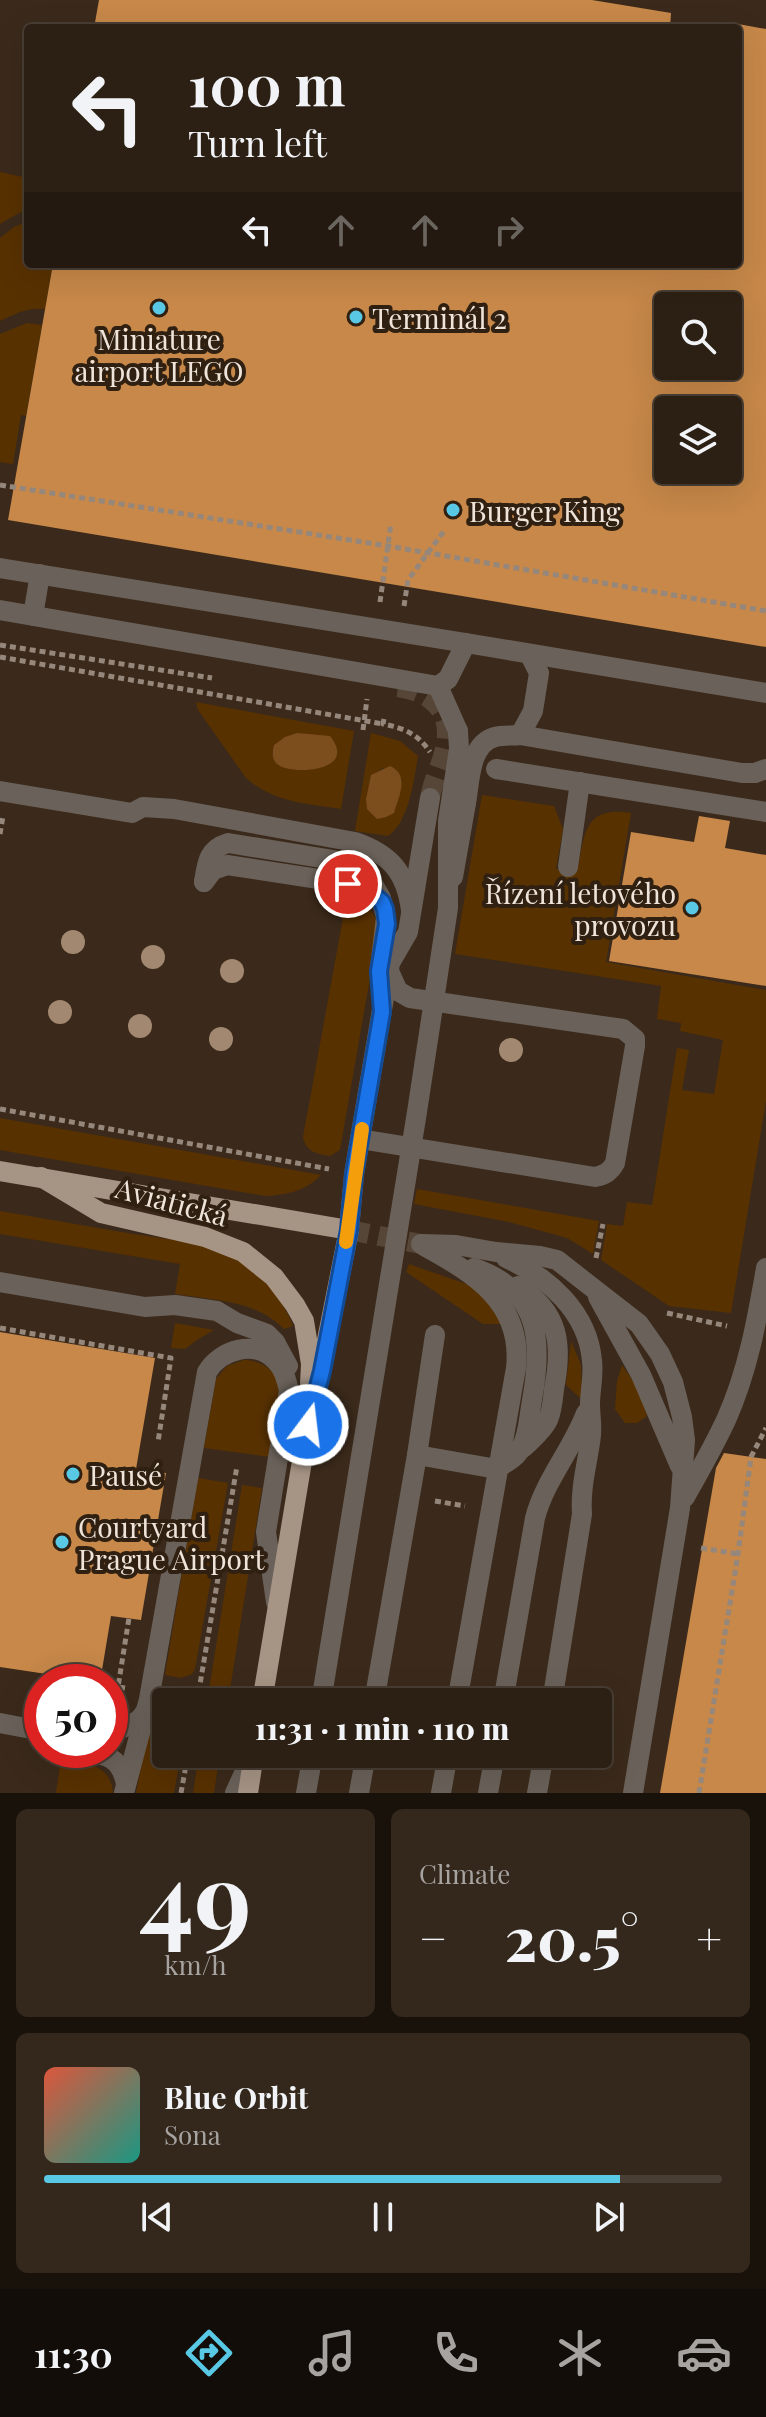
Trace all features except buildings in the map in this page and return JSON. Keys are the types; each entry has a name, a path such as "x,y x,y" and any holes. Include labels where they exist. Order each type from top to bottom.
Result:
{"main road":[{"name":"Aviatická","path":"0,1171 41,1177 101,1213 231,1246 274,1277 304,1321 311,1364 308,1425 264,1688"},
{"path":"41,1177 349,1230 322,1371 308,1425"},
{"path":"248,1793 251,1768"}],"lane":[{"path":"0,568 766,693"},
{"path":"33,616 40,574"},
{"path":"0,610 438,686 448,679 466,643"},
{"path":"520,735 533,711 539,673 530,655"},
{"path":"438,686 458,731 459,749 448,821 448,908"},
{"path":"323,1688 474,759 485,741 520,735 742,773 766,769"},
{"path":"496,769 766,812"},
{"path":"568,867 580,782"},
{"path":"0,791 132,813 143,807 174,809 355,842 381,852 390,860 403,879 411,910"},
{"path":"349,1230 360,1139 389,971 393,956 408,932 430,798"},
{"path":"204,882 209,855 228,843 352,863 366,872 382,902 387,924 379,971 382,1012"},
{"path":"360,1139 595,1177 611,1171 615,1163 635,1039 623,1029 410,998 398,991 389,971"},
{"path":"459,1688 516,1368 516,1336 501,1304 482,1283 421,1244 456,1245 557,1260 639,1324 660,1354 673,1382 685,1440 680,1508 633,1793"},
{"path":"496,1252 523,1265 556,1290 579,1317 593,1362 591,1433 581,1493 582,1514 554,1688"},
{"path":"417,1455 497,1469 518,1454 524,1441 537,1372 536,1331 526,1306 490,1273 454,1263"},
{"path":"680,1508 726,1420 741,1381 756,1331 766,1268"},
{"path":"0,1282 145,1307 175,1305 217,1311 237,1323 267,1334 275,1342 289,1367 289,1390 266,1532 277,1610"},
{"path":"376,1688 435,1335"},
{"path":"125,1788 145,1712 207,1372 221,1356 246,1349 258,1351 277,1362 289,1390"},
{"path":"505,1688 540,1498 580,1430 590,1404"},
{"path":"128,1726 142,1718 145,1712"},
{"path":"0,1723 24,1728"},
{"path":"121,1768 125,1788"},
{"path":"235,1793 247,1768"},
{"path":"306,1793 310,1768"},
{"path":"359,1793 363,1768"},
{"path":"441,1793 445,1768"},
{"path":"488,1793 492,1768"},
{"path":"537,1793 541,1768"}],"path":[{"path":"0,485 766,611"},
{"path":"403,609 408,580 444,531"},
{"path":"0,645 214,678"},
{"path":"0,657 384,721 414,734 426,745 435,761"},
{"path":"0,834 3,813"},
{"path":"0,1109 330,1169"},
{"path":"596,1261 603,1224"},
{"path":"0,1328 171,1358 158,1442"},
{"path":"699,1793 751,1457 766,1428"},
{"path":"199,1688 237,1466"},
{"path":"423,1499 474,1507"},
{"path":"701,1548 738,1554"},
{"path":"122,1664 129,1618"},
{"path":"181,1793 185,1768"}],"shaded area":[{"path":"0,172 24,177 24,210 0,224"},
{"path":"24,223 24,268 52,268 45,309 27,310 0,321 0,238"},
{"path":"27,323 42,325 26,416 21,415 13,464 0,462 0,334"},
{"path":"196,702 354,731 341,809 290,801 256,786 246,778 198,710","holes":["297,733 335,743 335,759 272,754 274,745"]},
{"path":"297,733 330,736 337,748 336,758 329,764 306,770 276,763 274,745"},
{"path":"371,733 400,741 418,756 409,800 401,821 388,836 355,831","holes":["383,768 402,779 393,813 366,799 371,776"]},
{"path":"390,766 400,775 400,793 394,813 377,819 367,809 371,775"},
{"path":"482,795 554,806 563,829 556,869 577,872 584,836 594,819 615,812 631,813 606,962 766,990 766,1101 731,1313 669,1306 601,1260 607,1224 623,1226 627,1202 652,1205 677,1048 689,1050 682,1090 714,1094 723,1040 680,1031 681,1023 657,1019 661,986 455,954"},
{"path":"347,896 360,900 369,908 378,932 340,1150 330,1156 309,1149 303,1137"},
{"path":"0,1118 321,1175 295,1191 265,1196 0,1150"},
{"path":"417,1189 599,1221 593,1254 567,1238 509,1222 414,1204"},
{"path":"0,1211 191,1243 220,1251 245,1264 261,1277 280,1300 293,1326 284,1329 260,1312 233,1303 175,1294 180,1264 0,1234"},
{"path":"409,1264 483,1293 504,1324 483,1324 406,1272"},
{"path":"175,1323 214,1330 185,1349 171,1348"},
{"path":"571,1341 581,1365 580,1398 566,1385"},
{"path":"244,1360 268,1368 279,1384 279,1405 270,1457 204,1448 216,1379 227,1366"},
{"path":"622,1365 638,1389 647,1416 637,1423 625,1423 615,1409 617,1381"},
{"path":"198,1478 228,1483 195,1669 192,1674 181,1678 165,1675"},
{"path":"242,1485 262,1488 230,1688 209,1688"},
{"path":"152,1724 152,1768 178,1768 174,1793 136,1793"},
{"path":"60,1768 98,1768 107,1776 113,1793 56,1793"},
{"path":"197,1768 218,1768 214,1793 193,1793"}],"tunnel":[{"path":"398,687 430,699 438,706 446,724 445,749 430,798"},
{"path":"349,1230 421,1244"}],"slow traffic":[{"path":"346,1242 362,1129"}],"place":[{"name":"Miniature airport LEGO","path":"159,308"},
{"name":"Terminál 2","path":"356,317"},
{"name":"Burger King","path":"453,510"},
{"name":"Řízení letového provozu","path":"692,908"},
{"name":"Pausé","path":"73,1474"},
{"name":"Courtyard Prague Airport","path":"62,1542"}],"route":[{"path":"308,1425 322,1371 349,1230 354,1174 382,1012 379,971 387,924 385,909 382,902 367,889 348,884"}]}
